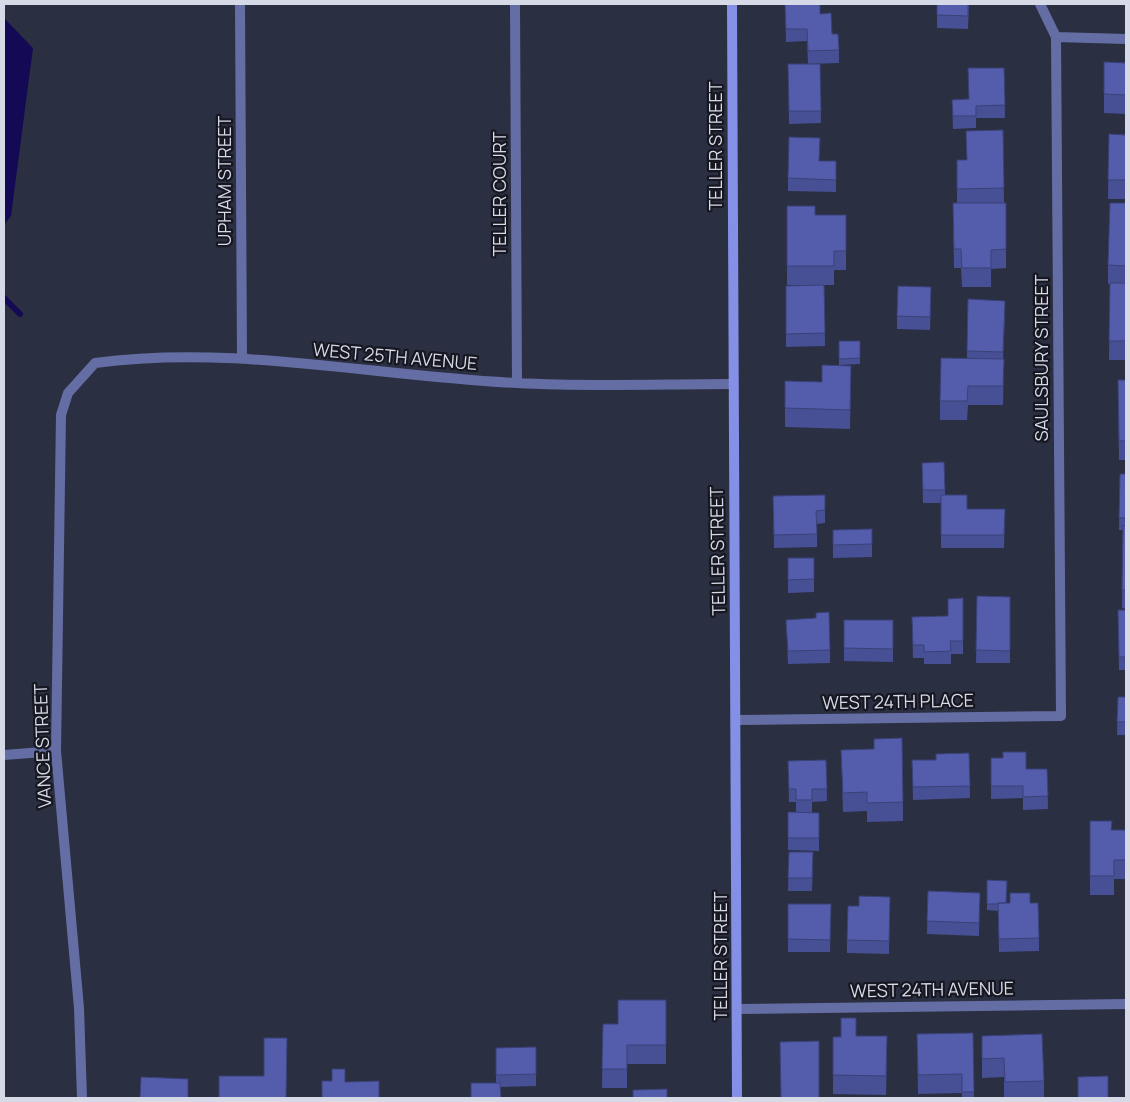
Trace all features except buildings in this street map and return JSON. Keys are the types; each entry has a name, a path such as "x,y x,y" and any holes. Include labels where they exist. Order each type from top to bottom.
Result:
{"street":[{"name":"UPHAM STREET","path":"240,4 242,358"},
{"name":"TELLER COURT","path":"515,4 517,384"},
{"name":"TELLER STREET","path":"732,4 732,384 736,720 737,1098"},
{"name":"SAULSBURY STREET","path":"1040,4 1056,37 1061,716"},
{"path":"1056,37 1126,39"},
{"name":"WEST 25TH AVENUE","path":"68,393 95,363 141,357 242,358 517,384 732,384"},
{"name":"VANCE STREET","path":"68,393 61,415 56,751 79,1008 82,1098"},
{"name":"WEST 24TH PLACE","path":"736,720 1061,716"},
{"path":"4,755 56,751"},
{"name":"WEST 24TH AVENUE","path":"738,1009 1126,1004"}],"shaded area":[{"path":"4,18 33,48 11,216 4,225"}],"waterway":[{"path":"4,298 20,314"}]}
